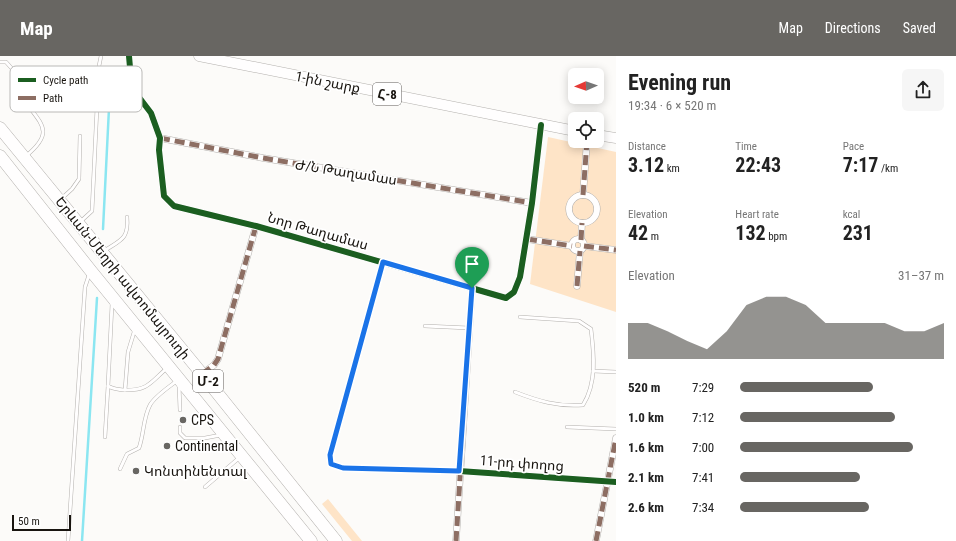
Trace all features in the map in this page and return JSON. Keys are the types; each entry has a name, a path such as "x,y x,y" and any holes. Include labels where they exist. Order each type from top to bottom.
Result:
{"highway":[{"name":"Երևան-Մեղրի ավտոմայրուղի","path":"0,128 202,374 336,541"},
{"name":"Երևան-Մեղրի ավտոմայրուղի","path":"0,156 91,271 311,541"}],"main road":[{"name":"1-ին շարք","path":"199,56 568,130"},
{"path":"604,136 616,138"}],"street":[{"name":"Նոր Թաղամաս","path":"129,56 130,66"},
{"name":"Նոր Թաղամաս","path":"142,100 151,113 160,138 164,196 174,206 256,226 506,298 514,292 520,277 532,203 541,125"},
{"name":"Ժ/Ն Թաղամաս","path":"160,138 263,158 532,203"},
{"path":"583,195 586,148"},
{"path":"583,195 588,196 595,201 598,209 597,214 591,221 582,223 574,219 570,211 570,206 574,198 583,195"},
{"path":"577,286 582,245 582,223"},
{"path":"202,374 214,366 218,359 256,226"},
{"path":"527,239 572,246 576,250 582,245"},
{"path":"572,246 574,240 582,245 616,250"},
{"name":"11-րդ փողոց","path":"383,262 330,455 331,464 343,468 459,471 616,482"},
{"path":"456,541 459,471 472,288"},
{"path":"596,541 609,481 616,438"}],"lane":[{"path":"99,66 101,56"},
{"path":"0,62 6,62 10,66"},
{"path":"24,157 38,146 43,138 42,125 33,112"},
{"path":"79,223 92,211 97,112"},
{"path":"60,201 72,189 78,179 80,136"},
{"path":"102,252 117,243 126,234 128,230 127,217"},
{"path":"68,541 85,287 91,271"},
{"path":"105,437 112,296"},
{"path":"515,392 552,405 568,406 583,404 589,394 593,371 593,349 590,329 579,321 520,317"},
{"path":"125,390 128,352 136,325"},
{"path":"425,326 469,328"},
{"path":"108,386 112,389 138,391 144,388 169,366"},
{"path":"593,371 616,372"},
{"path":"179,379 180,410"},
{"path":"120,469 127,454 139,448 143,436 146,414 151,404 179,379"},
{"path":"568,427 616,429"},
{"path":"180,428 180,433 185,438 194,439 224,434"},
{"path":"205,487 242,456"}],"shaded area":[{"path":"548,137 568,141 568,148 598,148 616,152 616,312 530,284"},
{"path":"328,499 362,541 352,541 322,504"}],"waterway":[{"path":"103,229 109,112"},
{"path":"82,541 97,298"}],"marked path":[{"path":"160,138 263,158 532,203"},
{"path":"583,195 586,148"},
{"path":"581,240 582,223"},
{"path":"202,374 214,365 218,359 256,226"},
{"path":"527,239 572,246"},
{"path":"584,246 616,250"},
{"path":"577,286 580,251"},
{"path":"456,541 472,288"},
{"path":"596,541 616,438"}],"cycle path":[{"path":"129,56 130,66"},
{"path":"142,101 151,113 160,138 159,150 164,196 174,206 256,226 506,298 514,292 520,277 532,203 541,125"},
{"path":"383,262 330,455 331,464 343,468 459,471 616,482"}],"place":[{"name":"CPS","path":"183,420"},
{"name":"Continental","path":"167,446"},
{"name":"Կոնտինենտալ","path":"136,471"}],"route":[{"path":"383,262 472,288 459,471 343,468 331,464 330,455 383,262"}]}
